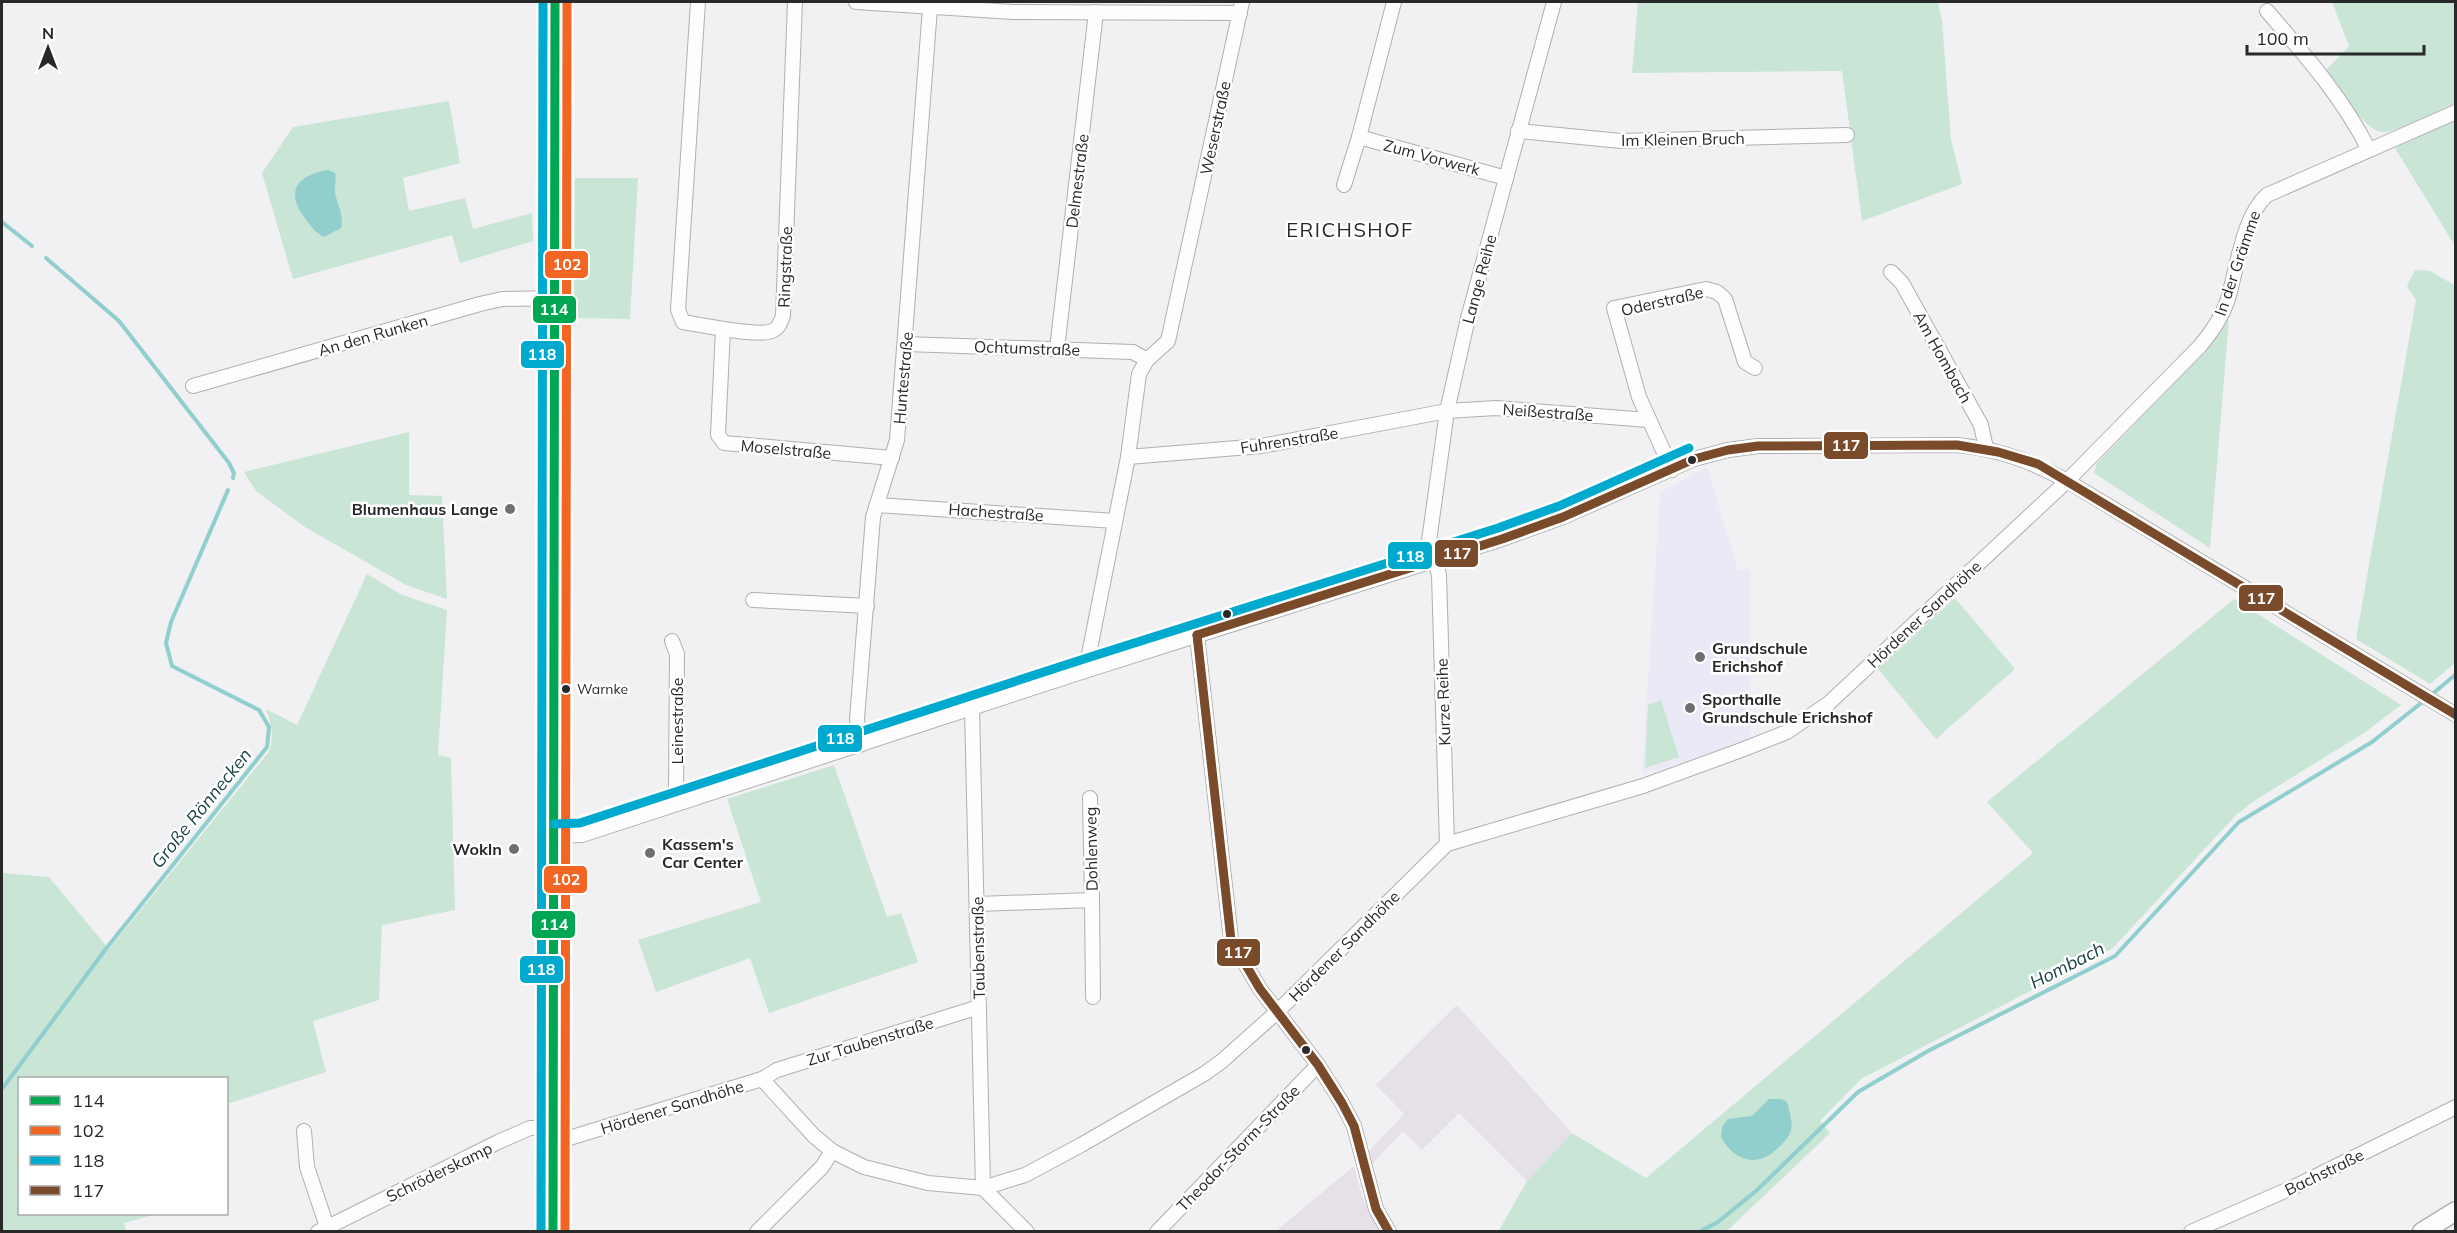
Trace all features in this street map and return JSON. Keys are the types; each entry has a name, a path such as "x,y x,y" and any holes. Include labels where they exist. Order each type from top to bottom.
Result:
{"main road":[{"path":"553,1232 555,2"},
{"path":"2422,1232 2456,1211"}],"street":[{"name":"Ringstraße","path":"698,2 678,310 683,322 723,329 770,332 779,327 783,316 795,2"},
{"path":"856,2 1013,12 1096,12 1241,7"},
{"path":"1344,185 1359,137 1394,2"},
{"name":"Lange Reihe","path":"1434,561 1429,542 1448,411 1468,318 1554,2"},
{"name":"Weserstraße","path":"1146,360 1168,341 1241,7"},
{"name":"Huntestraße","path":"860,745 857,719 873,517 897,440 930,8"},
{"name":"Delmestraße","path":"1058,349 1096,12"},
{"path":"2267,12 2340,99 2356,123 2369,150"},
{"name":"In der Grämme","path":"2067,481 2213,331 2226,304 2240,251 2259,202 2267,195 2456,112"},
{"name":"Im Kleinen Bruch","path":"1518,131 1621,141 1847,135"},
{"name":"Zum Vorwerk","path":"1359,137 1506,178"},
{"name":"Am Hombach","path":"1891,272 1902,283 1981,425 1986,448"},
{"name":"Oderstraße","path":"1672,470 1639,397 1614,308 1706,289 1717,292 1725,299 1745,362 1755,368"},
{"name":"An den Runken","path":"193,386 480,304 502,299 555,298"},
{"name":"Moselstraße","path":"723,329 718,435 724,443 892,458"},
{"name":"Ochtumstraße","path":"906,344 1133,352 1146,360"},
{"path":"1091,669 1089,654 1128,457 1139,374 1146,360"},
{"name":"Neißestraße","path":"1448,411 1496,408 1648,420"},
{"name":"Fuhrenstraße","path":"1128,457 1261,446 1448,411"},
{"path":"554,836 582,835 1091,669 1434,561 1563,517 1695,459 1728,450 1758,446 1957,445 1986,448 2010,454 2038,465 2067,481 2456,715"},
{"name":"Hördener Sandhöhe","path":"553,1135 762,1079 814,1137 832,1150 864,1167 928,1184 983,1188 1025,1175 1204,1074 1222,1061 1277,1012 1447,844 1643,786 1787,732 1829,703 2067,481"},
{"name":"Hachestraße","path":"877,505 1115,521"},
{"name":"Kurze Reihe","path":"1434,561 1439,575 1447,844"},
{"path":"753,600 867,606"},
{"path":"1197,635 1231,940 1260,989 1318,1065 1354,1126 1369,1190 1376,1209 1389,1232"},
{"name":"Leinestraße","path":"672,641 677,654 676,791 680,802"},
{"name":"Taubenstraße","path":"972,708 983,1188"},
{"name":"Dohlenweg","path":"1090,798 1093,997"},
{"path":"977,904 1092,900"},
{"name":"Zur Taubenstraße","path":"762,1079 777,1070 979,1007"},
{"name":"Theodor-Storm-Straße","path":"1157,1232 1318,1065"},
{"name":"Bachstraße","path":"2191,1232 2296,1186 2456,1107"},
{"name":"Schröderskamp","path":"304,1131 306,1167 323,1229 530,1128 553,1135"},
{"path":"757,1232 822,1167 832,1150"},
{"path":"983,1188 1027,1232"}],"shaded area":[{"name":"Grundschule Erichshof","path":"1707,467 1738,570 1750,569 1751,743 1642,774 1660,492"},
{"path":"1457,1005 1572,1133 1527,1181 1459,1113 1422,1150 1403,1131 1371,1165 1367,1153 1404,1114 1376,1085"},
{"path":"1354,1166 1362,1197 1381,1231 1275,1232"}],"green space":[{"path":"1638,2 1938,2 1942,21 1951,139 1962,184 1862,221 1842,71 1632,73"},
{"path":"2332,2 2455,2 2455,103 2418,121 2388,132 2382,132 2367,124 2325,71 2349,46"},
{"path":"449,101 460,163 403,178 409,211 465,198 473,229 532,213 533,241 460,263 452,235 293,279 262,173 293,127"},
{"path":"2455,120 2455,246 2395,148"},
{"path":"575,178 638,178 630,319 574,318"},
{"path":"2415,270 2430,271 2456,286 2455,663 2430,684 2356,639 2416,300 2407,286"},
{"path":"2229,319 2210,548 2094,473 2097,463 2207,350"},
{"path":"409,432 409,495 442,496 447,599 406,585 305,527 256,491 244,472"},
{"path":"367,574 402,595 447,610 438,755 451,758 455,910 382,925 379,1000 313,1021 326,1072 228,1104 228,1077 18,1077 18,1215 153,1215 124,1223 126,1231 2,1231 2,873 49,877 109,949 268,753 272,736 266,709 297,725"},
{"path":"1955,598 2015,669 1936,739 1878,669"},
{"path":"2234,599 2401,705 2364,733 2257,799 2236,815 2113,948 1861,1079 1820,1121 1830,1133 1724,1232 1498,1232 1527,1181 1572,1133 1646,1178 2033,853 1987,802"},
{"path":"1661,700 1679,757 1645,768 1648,705"},
{"path":"834,765 887,917 901,913 918,962 769,1013 750,958 656,992 638,940 761,902 727,799"}],"water":[{"path":"328,170 335,173 335,193 342,223 341,228 324,237 315,231 304,217 298,207 295,192 302,180"},
{"path":"1769,1099 1782,1099 1787,1102 1792,1123 1789,1136 1777,1149 1762,1159 1746,1159 1732,1152 1721,1137 1722,1127 1728,1119 1752,1116"}],"waterway":[{"name":"Große Rönnecken","path":"2,222 32,246"},
{"name":"Große Rönnecken","path":"46,258 119,321 229,463 234,473 233,478"},
{"name":"Große Rönnecken","path":"2,1089 105,950 267,747 269,727 259,710 172,666 166,643 171,622 228,490"},
{"name":"Hombach","path":"2430,696 2456,674"},
{"name":"Hombach","path":"1699,1232 1718,1222 1757,1190 1858,1092 1928,1051 2115,956 2239,822 2372,742 2425,700"}],"transit line":[{"name":"118","path":"541,1232 543,2"},
{"name":"114","path":"553,1232 555,2"},
{"name":"102","path":"565,1232 567,2"},
{"name":"117","path":"1197,635 1502,539 1563,517 1694,459 1728,450 1758,446 1957,445 1998,452 2038,464 2456,715"},
{"name":"118","path":"554,824 580,823 1087,658 1498,528 1559,506 1689,448"},
{"name":"117","path":"1197,635 1231,940 1260,989 1318,1065 1342,1103 1354,1126 1376,1209 1389,1232"}],"place":[{"name":"Blumenhaus Lange","path":"510,509"},
{"name":"Grundschule Erichshof","path":"1700,657"},
{"name":"Warnke","path":"566,689"},
{"name":"Sporthalle Grundschule Erichshof","path":"1690,708"},
{"name":"WokIn","path":"514,849"},
{"name":"Kassem's Car Center","path":"650,853"}],"district":[{"name":"ERICHSHOF","path":"1350,229"}]}
